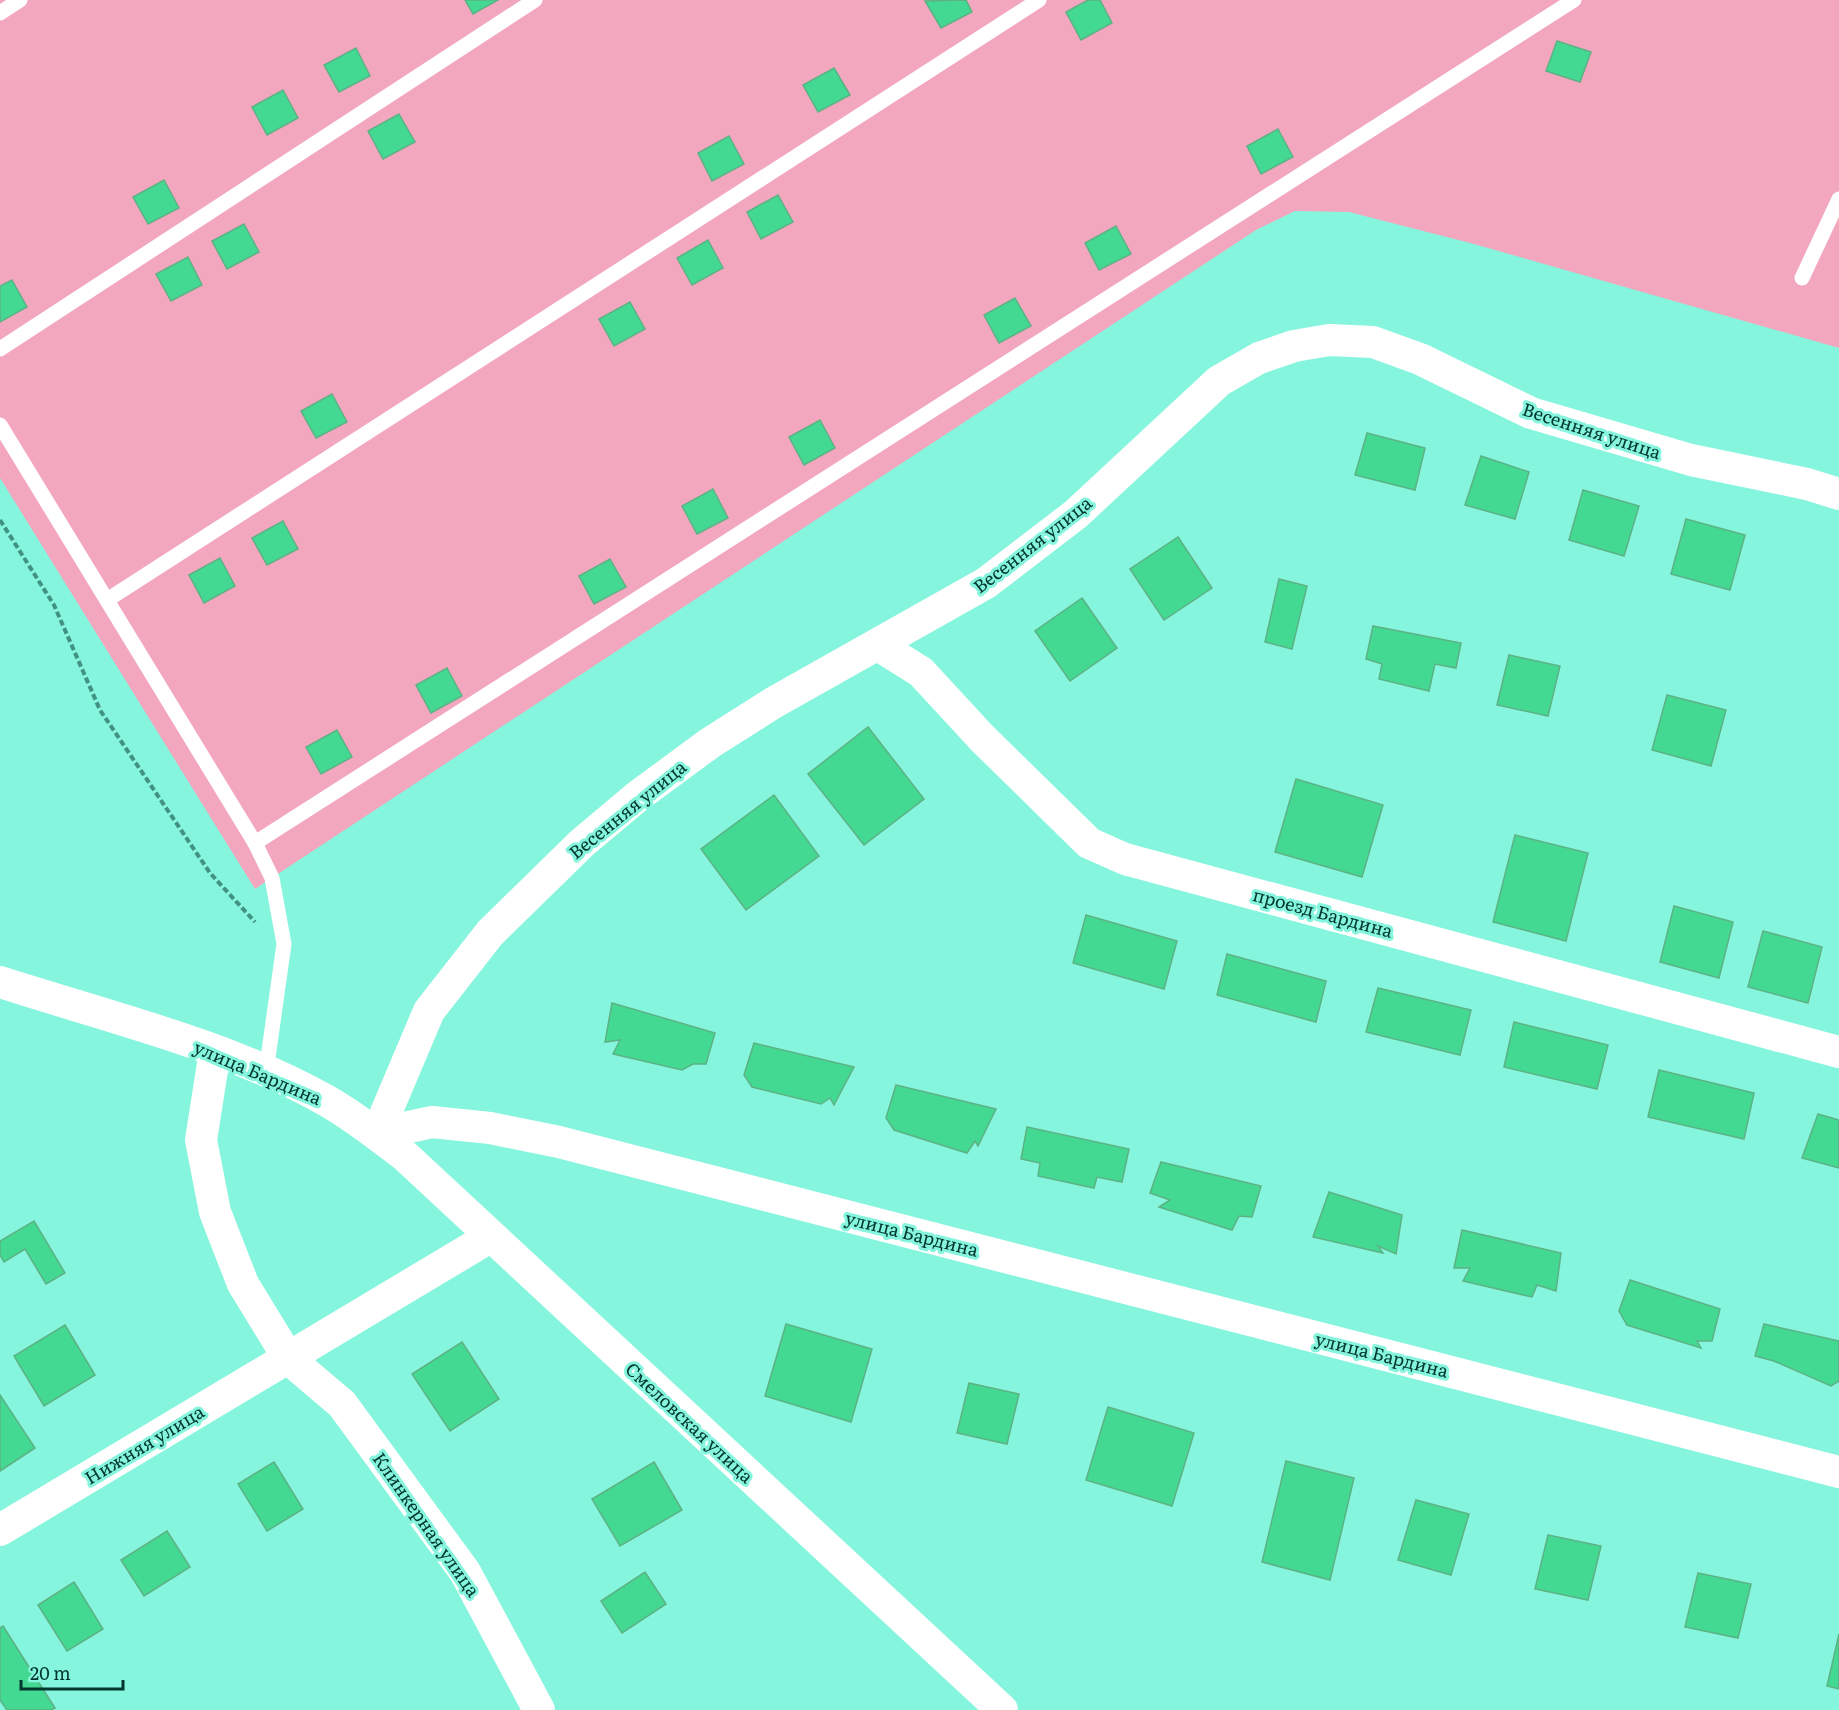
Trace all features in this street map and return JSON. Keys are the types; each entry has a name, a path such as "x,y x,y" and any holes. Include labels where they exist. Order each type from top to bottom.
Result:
{"street":[{"name":"Весенняя улица","path":"377,1134 429,1011 490,933 530,892 638,796 710,743 831,669 878,645 995,576 1076,514 1219,381 1259,358 1294,346 1329,340 1373,342 1420,359 1531,413 1691,460 1807,484 1839,494"},
{"name":"проезд Бардина","path":"878,645 921,672 982,738 1089,843 1125,859 1839,1052"},
{"name":"улица Бардина","path":"0,982 215,1051 327,1101 377,1134 432,1122 490,1128 559,1142 1839,1472"},
{"name":"Клинкерная улица","path":"215,1051 201,1140 215,1212 243,1284 289,1359 342,1404 465,1572 539,1710"},
{"name":"Смеловская улица","path":"377,1134 405,1156 1002,1710"},
{"name":"Нижняя улица","path":"0,1530 490,1237"}],"lane":[{"path":"0,13 20,0"},
{"path":"0,349 535,0"},
{"path":"107,600 1039,0"},
{"path":"255,843 1574,0"},
{"path":"1802,278 1839,199"},
{"path":"0,425 255,843 272,878 284,944 266,1072"}],"path":[{"path":"0,519 54,605 100,710 182,834 248,917 284,944"}],"shaded area":[{"path":"0,0 1839,0 1839,348 1474,244 1349,212 1295,211 1256,230 255,889 0,478"}],"building":[{"path":"465,0 498,0 473,14"},
{"path":"966,0 972,12 941,28 925,1"},
{"path":"1088,0 1100,0 1112,23 1081,40 1066,12"},
{"path":"1557,41 1591,52 1580,82 1546,71"},
{"path":"356,48 370,76 339,92 324,65"},
{"path":"834,68 850,95 818,112 803,85"},
{"path":"283,90 298,118 267,135 252,107"},
{"path":"399,114 415,142 383,159 368,131"},
{"path":"1278,129 1293,157 1261,174 1247,146"},
{"path":"729,136 744,164 712,181 698,153"},
{"path":"164,180 179,208 148,224 133,197"},
{"path":"778,195 793,222 761,239 747,212"},
{"path":"244,224 259,252 227,269 212,241"},
{"path":"1116,226 1131,254 1099,270 1085,243"},
{"path":"708,240 723,268 692,285 677,258"},
{"path":"188,257 202,285 171,301 156,274"},
{"path":"12,280 27,307 0,322 0,286"},
{"path":"1015,298 1031,326 999,343 984,315"},
{"path":"630,302 645,329 614,346 599,319"},
{"path":"332,394 347,422 316,438 301,411"},
{"path":"820,420 835,448 804,465 789,437"},
{"path":"1367,433 1425,448 1415,490 1355,475"},
{"path":"1481,456 1529,472 1515,519 1465,505"},
{"path":"713,489 728,518 697,534 682,506"},
{"path":"1583,490 1639,506 1624,556 1569,540"},
{"path":"1686,519 1745,535 1730,590 1671,574"},
{"path":"283,521 298,549 267,565 252,538"},
{"path":"1178,537 1212,588 1164,620 1130,569"},
{"path":"220,558 235,586 204,603 189,575"},
{"path":"610,559 626,587 594,604 579,576"},
{"path":"1279,579 1307,586 1292,649 1265,642"},
{"path":"1082,598 1117,648 1070,681 1035,631"},
{"path":"1373,626 1461,643 1456,668 1435,664 1429,691 1379,679 1382,664 1366,659"},
{"path":"1509,655 1560,666 1548,716 1497,705"},
{"path":"447,668 462,696 431,713 416,685"},
{"path":"1667,695 1726,710 1711,766 1652,750"},
{"path":"868,727 924,799 864,845 808,774"},
{"path":"337,730 352,757 321,774 306,747"},
{"path":"1296,779 1383,805 1362,877 1275,852"},
{"path":"774,795 819,856 746,910 701,849"},
{"path":"1515,835 1588,853 1566,941 1493,922"},
{"path":"1674,906 1733,922 1719,978 1660,962"},
{"path":"1086,915 1177,941 1164,989 1073,963"},
{"path":"1763,931 1822,947 1808,1003 1748,987"},
{"path":"1227,954 1326,981 1316,1022 1217,995"},
{"path":"1378,988 1471,1010 1460,1055 1366,1032"},
{"path":"612,1003 715,1033 706,1064 693,1064 682,1070 613,1054 620,1040 605,1042"},
{"path":"1514,1022 1608,1045 1597,1089 1504,1067"},
{"path":"754,1043 854,1067 834,1105 830,1098 821,1104 752,1087 744,1075"},
{"path":"1659,1070 1754,1093 1744,1139 1648,1117"},
{"path":"896,1085 996,1109 978,1146 975,1141 967,1153 894,1130 886,1118"},
{"path":"1818,1114 1839,1120 1839,1168 1802,1158"},
{"path":"1027,1127 1129,1149 1122,1182 1097,1177 1094,1188 1038,1176 1040,1163 1021,1159"},
{"path":"1161,1162 1261,1186 1252,1217 1239,1216 1232,1230 1159,1207 1170,1200 1150,1193"},
{"path":"1329,1192 1402,1215 1396,1254 1378,1246 1383,1253 1313,1237"},
{"path":"34,1221 65,1273 46,1284 25,1249 4,1262 0,1255 0,1241"},
{"path":"1462,1230 1561,1253 1556,1291 1537,1285 1532,1297 1463,1281 1470,1268 1454,1268"},
{"path":"1630,1280 1720,1309 1712,1341 1697,1341 1701,1348 1627,1325 1619,1311"},
{"path":"786,1324 872,1349 851,1422 765,1396"},
{"path":"1764,1324 1839,1341 1839,1381 1831,1386 1774,1361 1755,1356"},
{"path":"65,1325 95,1375 44,1406 14,1356"},
{"path":"462,1342 499,1399 450,1431 412,1374"},
{"path":"969,1383 1019,1394 1007,1444 957,1433"},
{"path":"0,1395 35,1448 0,1471"},
{"path":"1108,1407 1194,1433 1172,1506 1086,1480"},
{"path":"1286,1461 1354,1478 1330,1580 1262,1562"},
{"path":"274,1462 303,1509 267,1531 238,1484"},
{"path":"654,1462 682,1510 620,1546 592,1499"},
{"path":"1416,1500 1469,1514 1451,1575 1398,1560"},
{"path":"167,1531 190,1567 144,1596 121,1560"},
{"path":"1548,1535 1601,1546 1588,1600 1535,1589"},
{"path":"645,1572 666,1604 622,1633 601,1601"},
{"path":"1698,1573 1751,1584 1738,1638 1685,1627"},
{"path":"74,1582 103,1629 67,1651 38,1605"},
{"path":"3,1626 55,1708 51,1710 7,1710 0,1700 0,1628"},
{"path":"1839,1634 1839,1689 1827,1686"}]}
